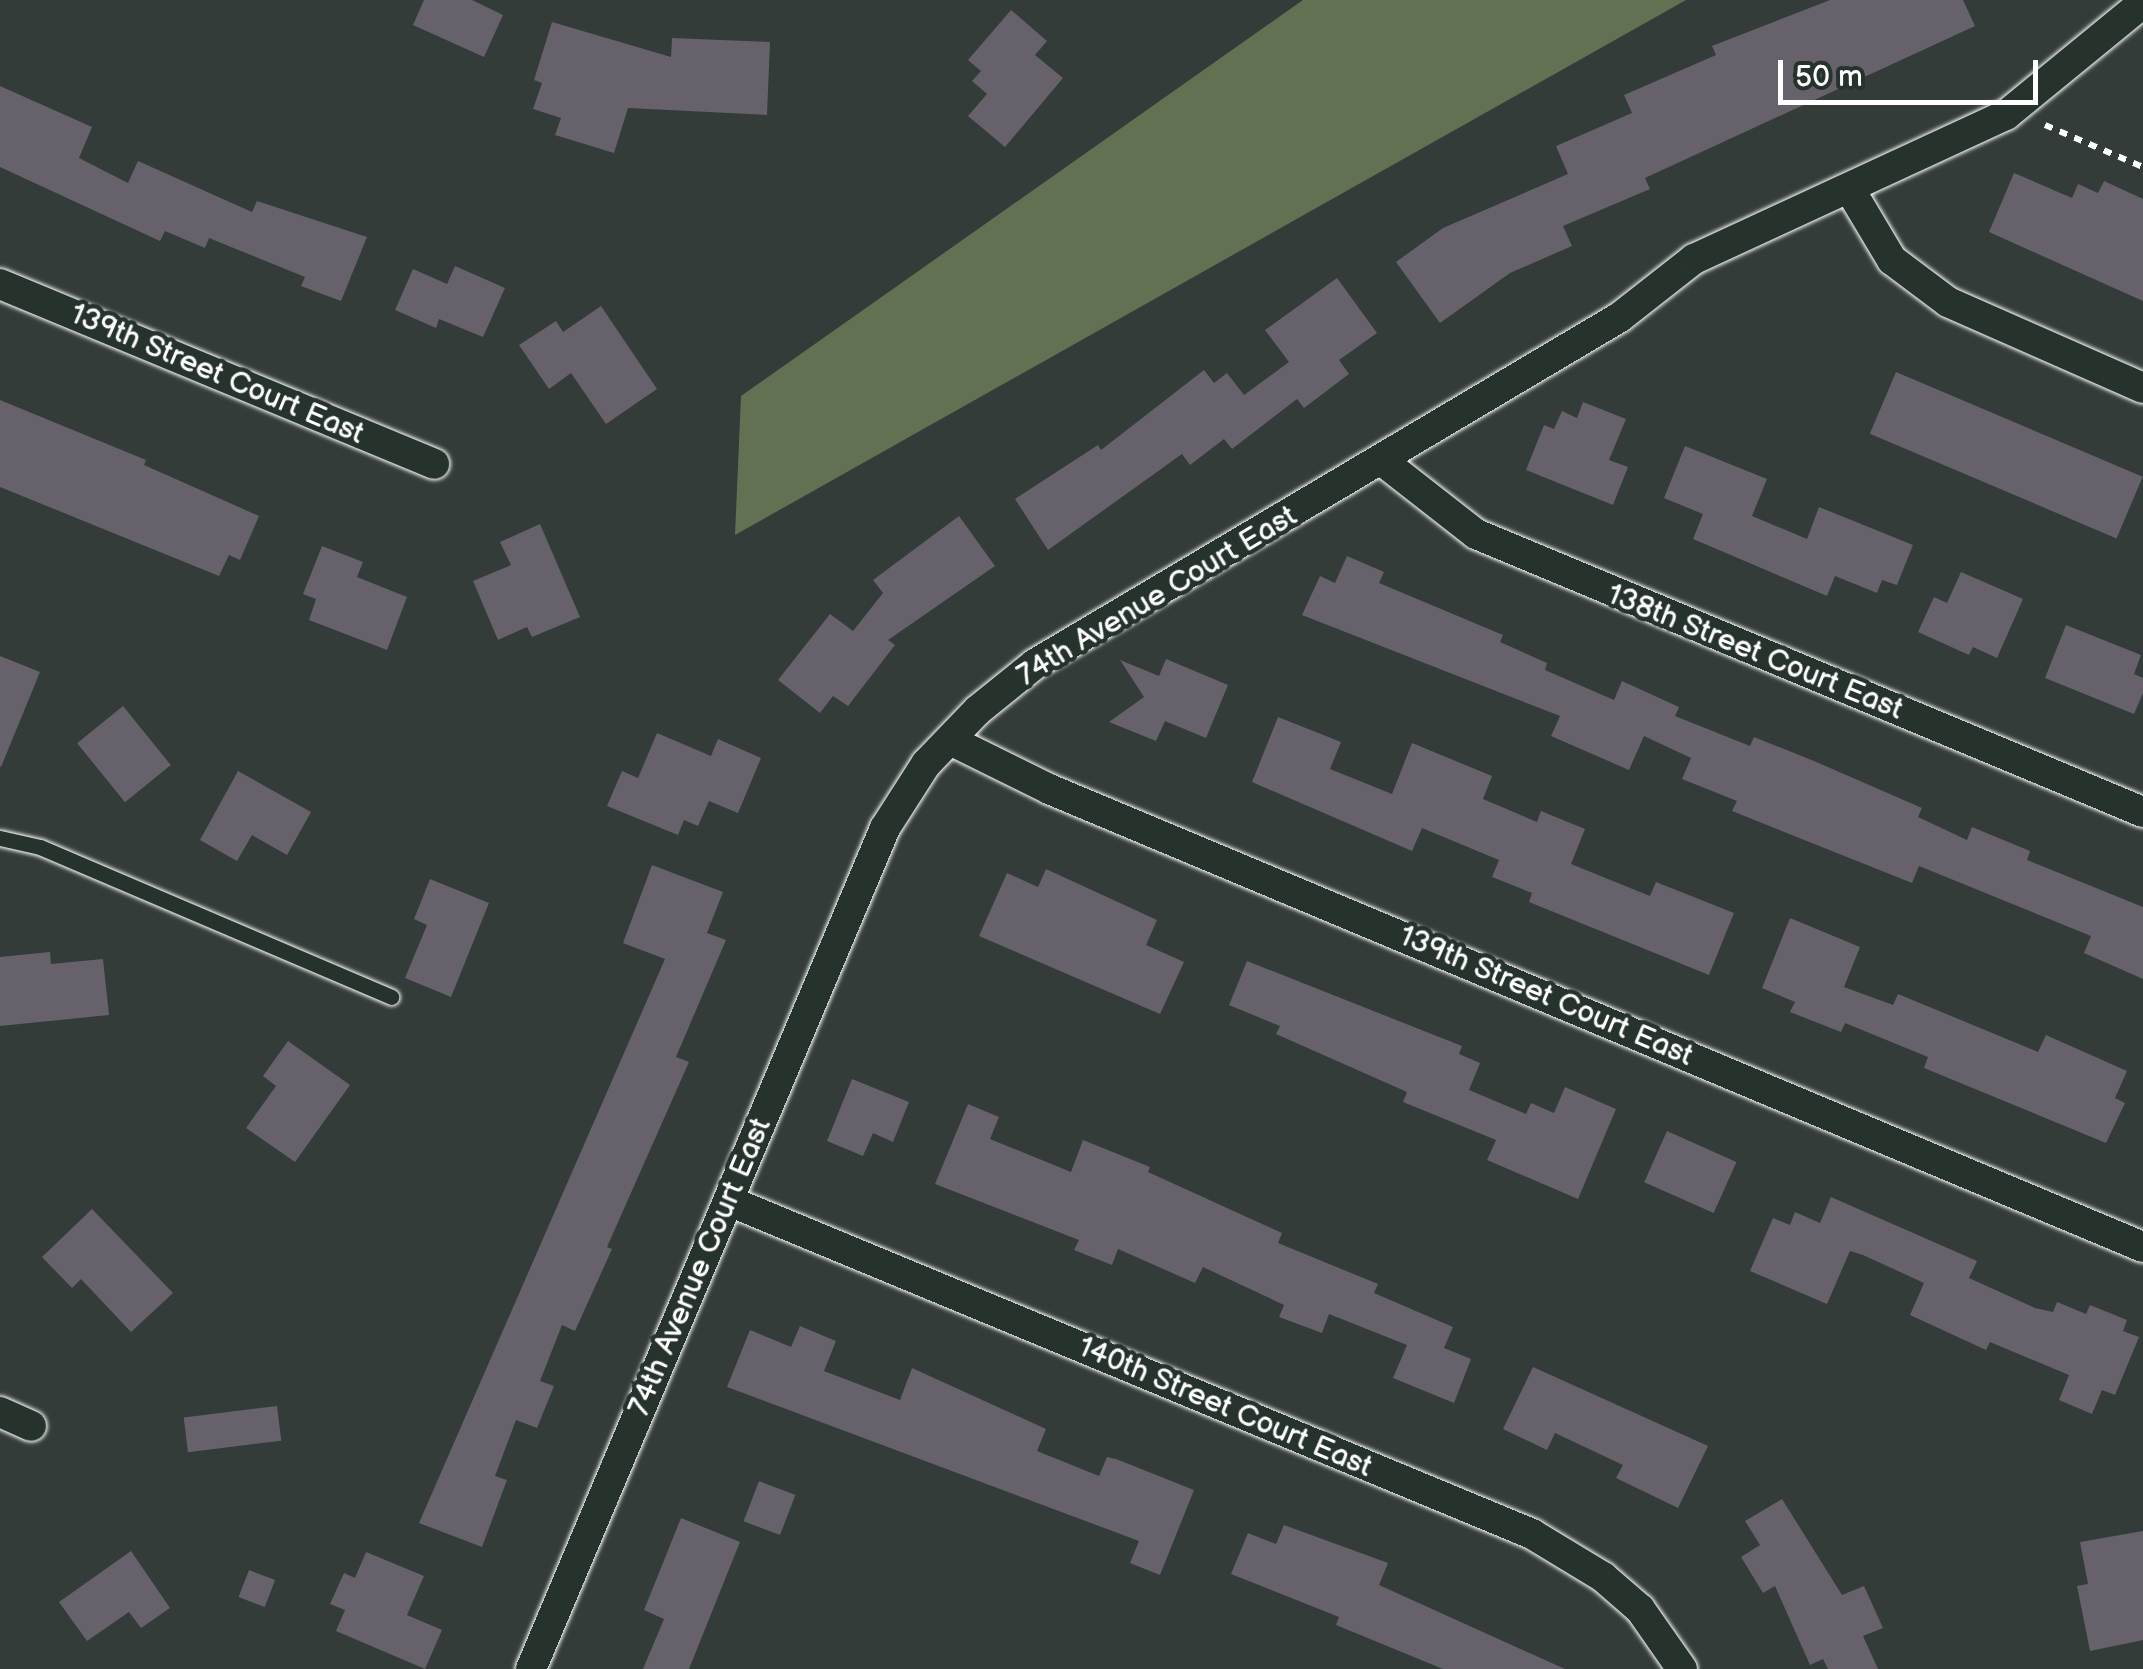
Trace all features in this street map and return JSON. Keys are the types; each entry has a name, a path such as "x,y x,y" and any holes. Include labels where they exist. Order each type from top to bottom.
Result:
{"street":[{"name":"74th Avenue Court East","path":"531,1669 884,828 916,777 950,740 1036,664 1384,462 1620,318 1694,259 2011,111 2143,3"},
{"path":"1849,188 1892,260 1948,302 2143,388"},
{"name":"139th Street Court East","path":"0,284 434,464"},
{"name":"138th Street Court East","path":"1384,462 1476,534 2143,812"},
{"name":"139th Street Court East","path":"950,740 1048,789 2143,1247"},
{"name":"140th Street Court East","path":"729,1201 1532,1534 1603,1577 1640,1609 1682,1669"},
{"path":"0,1412 32,1426"}],"lane":[{"path":"0,838 40,847 392,997"}],"path":[{"path":"2011,111 2143,167"}],"green space":[{"path":"1303,0 1686,0 735,535 741,396"}],"building":[{"path":"424,0 472,0 503,15 484,57 413,25"},
{"path":"1830,0 1963,0 1975,26 1645,178 1650,189 1563,226 1572,246 1510,273 1440,323 1396,262 1443,228 1568,174 1556,146 1632,113 1624,95 1716,55 1712,46"},
{"path":"1011,10 1047,41 1035,55 1063,78 1005,147 968,116 987,94 972,81 981,71 968,60"},
{"path":"552,22 671,57 672,38 770,42 767,115 628,108 614,153 555,135 561,118 533,109 542,83 534,80"},
{"path":"0,86 92,127 79,158 128,183 138,161 252,212 257,201 367,237 341,301 301,286 305,277 209,238 205,248 165,231 160,241 0,167"},
{"path":"2014,173 2072,198 2078,184 2098,193 2104,181 2143,199 2143,301 1989,232"},
{"path":"455,266 505,288 483,337 439,319 436,328 395,310 413,269 447,284"},
{"path":"1337,278 1377,333 1339,360 1349,374 1304,408 1297,399 1232,449 1224,439 1190,465 1182,454 1048,550 1015,499 1098,445 1101,450 1204,370 1214,383 1227,373 1244,395 1289,362 1265,330"},
{"path":"601,306 657,389 606,424 571,373 549,389 519,345 556,321 563,332"},
{"path":"1896,372 2143,477 2117,538 1870,434"},
{"path":"0,400 146,460 144,465 259,516 240,560 229,555 219,576 0,487"},
{"path":"1583,402 1626,419 1609,460 1628,467 1613,505 1526,470 1544,425 1554,429 1562,411 1577,418"},
{"path":"1685,446 1767,479 1752,516 1807,539 1819,507 1913,545 1897,585 1882,580 1877,593 1835,576 1827,596 1693,539 1703,514 1664,498"},
{"path":"959,516 995,566 888,640 895,645 848,706 833,696 820,713 778,680 830,614 853,631 883,593 873,580"},
{"path":"540,524 580,617 532,637 527,627 498,640 473,581 511,565 500,542"},
{"path":"322,546 363,562 357,577 407,597 387,650 309,620 316,599 303,594"},
{"path":"1347,556 1384,572 1379,583 1503,635 1500,642 1547,663 1545,670 1614,700 1622,681 1679,707 1675,716 1750,746 1754,737 1814,761 1922,808 1918,817 1967,840 1972,827 2030,851 2027,860 2143,907 2143,979 2084,953 2091,936 1919,866 1912,883 1732,811 1737,801 1682,779 1691,758 1644,736 1629,770 1551,736 1560,716 1302,615 1320,576 1335,583"},
{"path":"1961,572 2023,599 1997,658 1973,647 1969,655 1918,632 1934,597 1947,603"},
{"path":"2066,625 2141,655 2134,674 2143,678 2143,693 2134,714 2045,678"},
{"path":"0,656 40,672 1,767 0,766"},
{"path":"1166,659 1228,685 1206,738 1165,721 1156,741 1109,722 1144,697 1120,660 1159,676"},
{"path":"123,706 171,765 125,802 77,743"},
{"path":"1278,717 1341,742 1330,769 1392,794 1412,743 1492,776 1483,799 1537,822 1541,811 1585,829 1571,864 1650,896 1656,882 1734,913 1709,975 1529,902 1532,893 1492,877 1499,860 1422,828 1412,851 1252,782"},
{"path":"657,733 711,756 718,739 761,758 738,813 709,801 698,826 684,820 678,835 607,806 622,771 638,778"},
{"path":"238,771 311,812 287,855 252,835 237,861 200,840"},
{"path":"652,865 723,892 707,933 726,940 676,1057 689,1062 607,1247 612,1249 575,1331 562,1325 540,1381 554,1386 537,1428 516,1420 495,1476 507,1480 482,1547 419,1523 665,959 623,943"},
{"path":"1046,869 1157,920 1146,945 1184,962 1160,1014 979,936 1007,873 1038,887"},
{"path":"430,879 489,903 451,997 405,978 427,925 414,919"},
{"path":"1790,918 1860,947 1844,987 1893,1005 1898,994 2038,1052 2046,1035 2127,1071 2115,1098 2125,1103 2106,1143 1924,1068 1928,1057 1845,1023 1841,1032 1790,1012 1795,1002 1762,988"},
{"path":"50,952 51,964 103,959 109,1015 0,1026 0,957"},
{"path":"1247,961 1462,1046 1459,1054 1480,1063 1469,1090 1526,1114 1531,1103 1554,1113 1565,1087 1616,1109 1578,1199 1487,1160 1496,1140 1403,1102 1407,1092 1276,1034 1280,1026 1229,1005"},
{"path":"288,1041 350,1085 295,1162 246,1128 276,1086 263,1076"},
{"path":"852,1079 909,1102 893,1142 873,1133 863,1156 827,1141"},
{"path":"968,1104 999,1117 990,1139 1071,1172 1083,1140 1150,1167 1148,1172 1282,1233 1278,1243 1378,1284 1374,1293 1453,1327 1444,1348 1471,1359 1454,1403 1393,1378 1407,1345 1329,1314 1322,1333 1279,1317 1284,1305 1203,1267 1195,1283 1118,1249 1112,1265 1074,1250 1079,1240 935,1184"},
{"path":"1667,1131 1736,1162 1714,1213 1644,1182"},
{"path":"1831,1197 1977,1261 1969,1278 2035,1308 2053,1312 2057,1302 2086,1314 2090,1305 2127,1320 2123,1331 2139,1337 2115,1395 2102,1390 2092,1414 2059,1400 2069,1375 1990,1342 1986,1350 1910,1315 1924,1283 1863,1255 1850,1251 1827,1304 1750,1271 1773,1218 1790,1225 1795,1212 1820,1223"},
{"path":"92,1209 173,1293 131,1332 81,1279 72,1288 42,1257"},
{"path":"800,1326 836,1341 824,1371 900,1400 912,1368 1046,1429 1037,1451 1099,1476 1107,1457 1116,1459 1194,1490 1160,1575 1130,1563 1139,1541 727,1387 750,1330 791,1347"},
{"path":"1533,1367 1708,1446 1678,1508 1616,1478 1623,1465 1555,1433 1547,1450 1503,1429"},
{"path":"277,1406 281,1441 188,1452 184,1417"},
{"path":"759,1481 795,1495 780,1535 744,1521"},
{"path":"1782,1499 1842,1595 1864,1586 1883,1628 1863,1636 1878,1669 1828,1669 1823,1659 1810,1665 1775,1586 1763,1593 1741,1557 1760,1545 1745,1521"},
{"path":"681,1518 740,1542 689,1669 643,1669 664,1619 644,1610"},
{"path":"1284,1525 1388,1563 1379,1585 1565,1669 1443,1669 1336,1625 1339,1617 1231,1574 1248,1533 1276,1544"},
{"path":"2143,1531 2143,1640 2090,1651 2077,1586 2088,1584 2080,1542"},
{"path":"131,1551 170,1608 141,1628 129,1612 87,1641 59,1602"},
{"path":"366,1552 424,1576 407,1615 442,1630 425,1669 336,1631 345,1610 330,1604 344,1573 355,1578"},
{"path":"249,1570 275,1580 265,1607 239,1597"}]}
